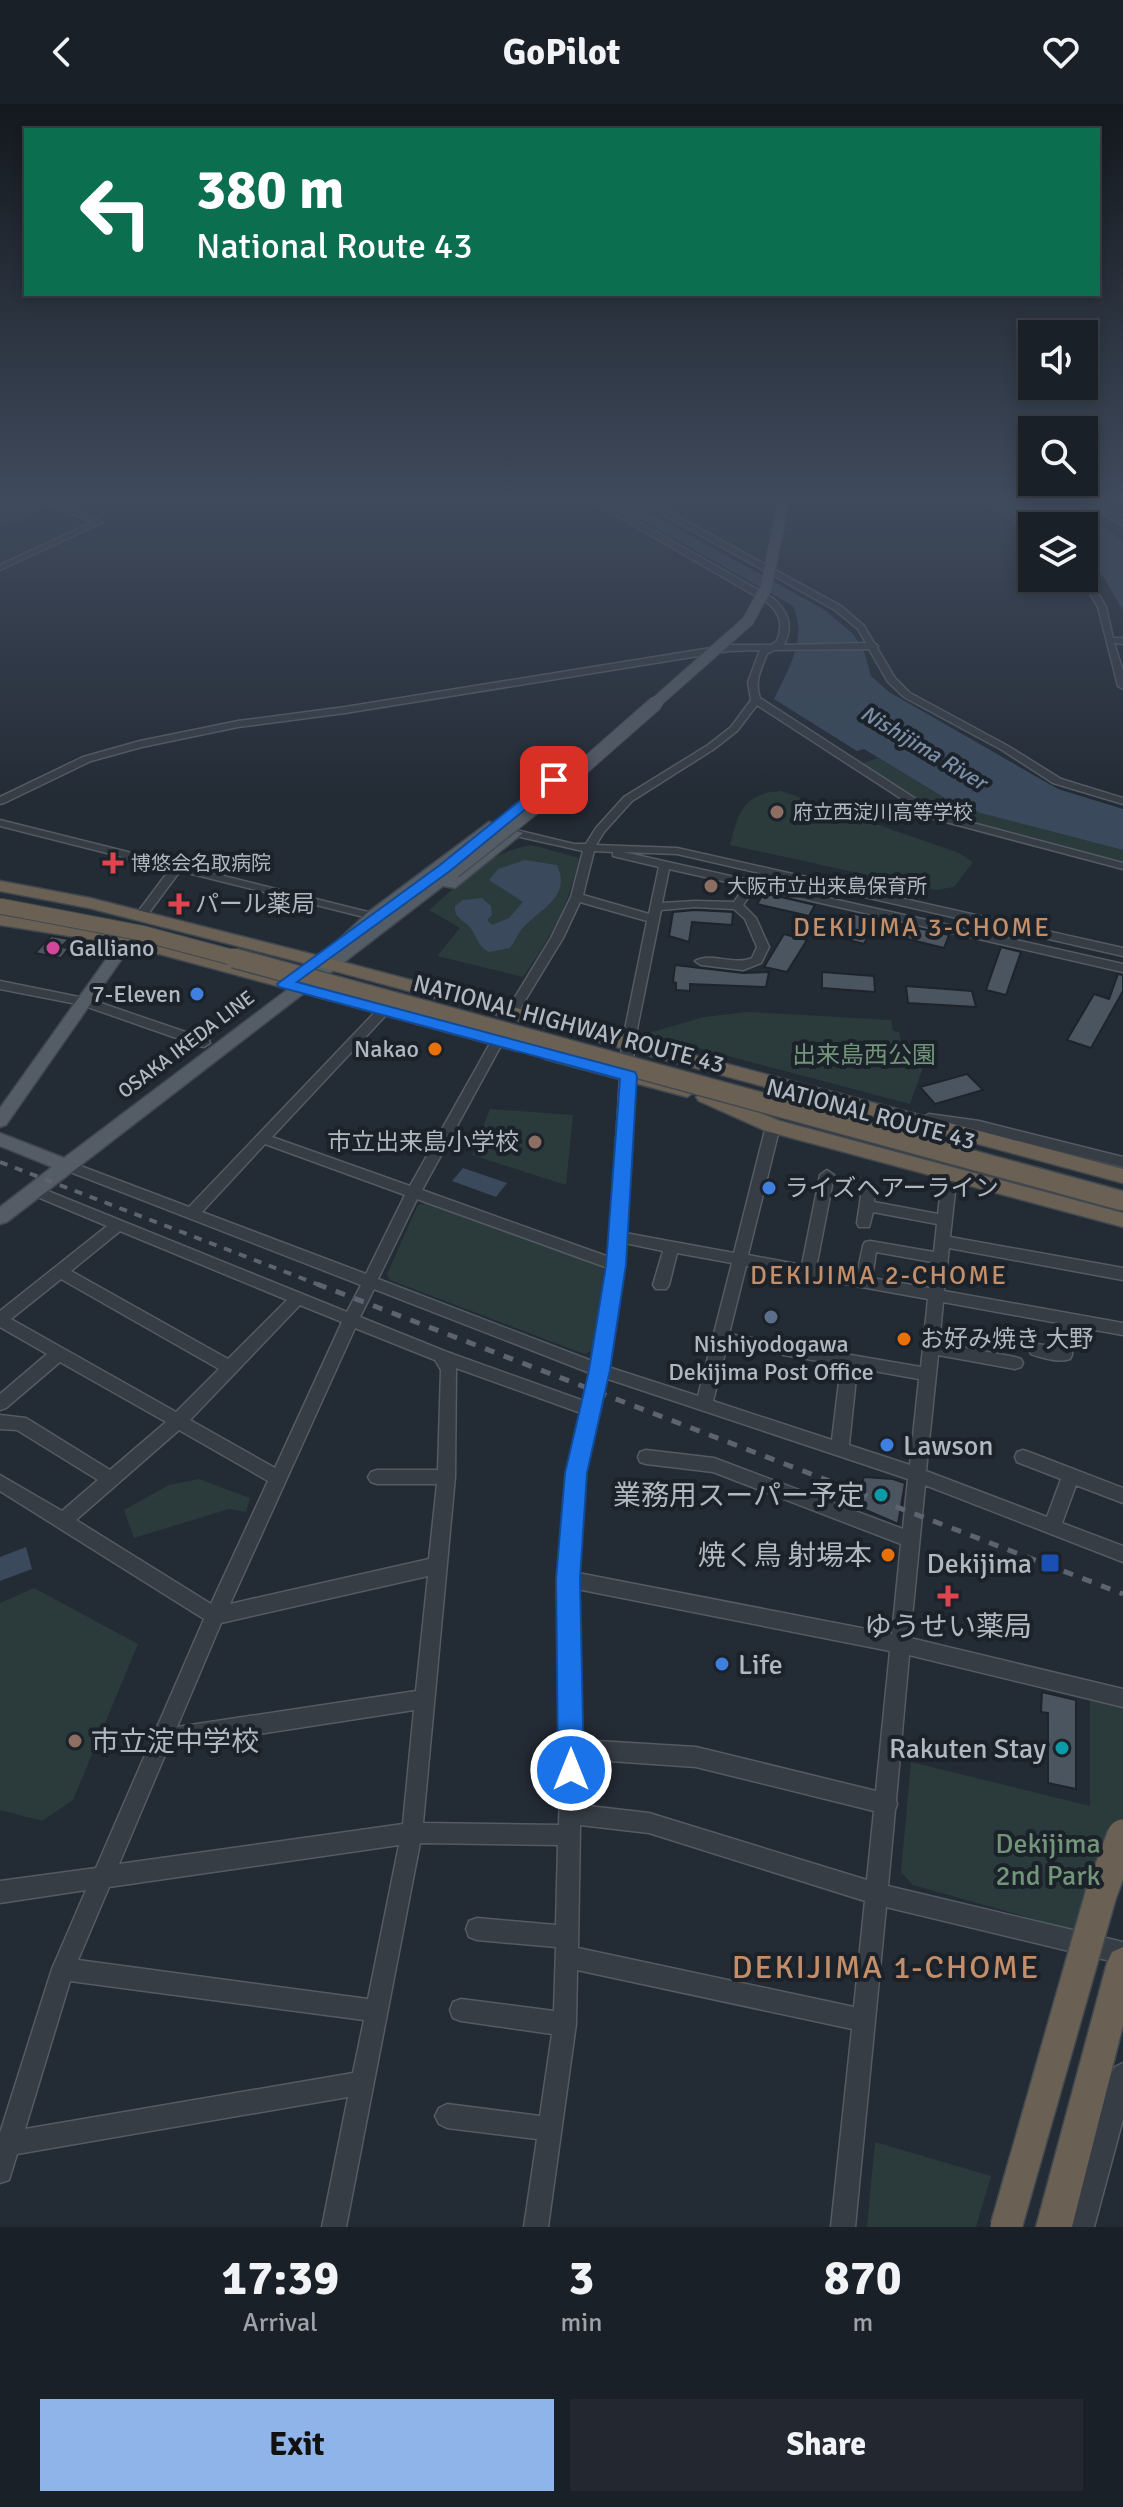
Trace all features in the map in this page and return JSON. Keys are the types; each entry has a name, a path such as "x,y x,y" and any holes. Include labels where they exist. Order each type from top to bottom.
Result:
{"highway":[{"name":"NATIONAL ROUTE 43","path":"0,889 95,904 326,963 1123,1176"},
{"name":"NATIONAL HIGHWAY ROUTE 43","path":"0,899 149,927 1123,1187"},
{"name":"NATIONAL HIGHWAY ROUTE 43","path":"0,906 141,933 1123,1201"},
{"path":"0,913 89,929 127,940"},
{"name":"NATIONAL ROUTE 43","path":"0,920 127,940 1123,1210"},
{"path":"706,1097 773,1126 1123,1220"},
{"path":"1006,2227 1101,1894 1123,1835"},
{"path":"1054,2227 1123,1963"}],"main road":[{"name":"OSAKA IKEDA LINE","path":"326,963 340,946 450,870 738,619 748,602"},
{"name":"OSAKA IKEDA LINE","path":"0,1217 204,1043 326,963 565,783 748,621 758,602"},
{"path":"340,946 372,916 489,826 516,833"},
{"path":"326,963 367,952 516,833"},
{"path":"0,1121 127,940"},
{"name":"OSAKA IKEDA LINE","path":"0,1203 60,1164 291,985"},
{"path":"0,1139 60,1164"}],"street":[{"path":"770,602 784,613 787,624 781,643 763,652 751,692 756,700 935,816 1123,866"},
{"path":"827,602 861,628 891,680 907,695 1005,748 1057,781 1123,801"},
{"path":"1099,602 1116,641 1123,686"},
{"path":"0,801 87,759 210,729 682,654 776,646 870,646"},
{"path":"512,1012 557,938 577,897 589,848 600,830 628,799 734,729 756,700"},
{"path":"0,823 372,916"},
{"path":"516,833 574,847 677,851 1123,952"},
{"path":"589,848 1123,968"},
{"path":"141,916 177,867"},
{"path":"536,2227 565,2024 571,1749 568,1579 576,1473 599,1370 616,1265 629,1076 628,1044 664,867"},
{"path":"737,906 753,883"},
{"path":"577,897 653,919"},
{"path":"661,907 695,904 737,906 751,921 763,947 752,965 701,961"},
{"path":"751,921 766,917"},
{"path":"3,988 85,1002 204,1043"},
{"path":"192,1213 383,1011"},
{"path":"0,2171 63,1969 276,1477 413,1193 498,1040"},
{"path":"700,1063 741,1069 947,1122 979,1126 1123,1162"},
{"path":"704,1405 773,1126"},
{"path":"264,1139 616,1265"},
{"path":"60,1164 599,1370 840,1447 1123,1554"},
{"path":"843,2227 887,1804 916,1474 950,1173"},
{"path":"808,1271 827,1175"},
{"path":"864,1223 869,1189"},
{"path":"33,1190 441,1356 589,1409"},
{"path":"867,1206 944,1220"},
{"path":"118,1225 0,1319 176,1423 276,1477"},
{"path":"618,1237 1123,1329"},
{"path":"942,1241 1123,1274"},
{"path":"661,1285 672,1246"},
{"path":"864,1280 870,1246 940,1258"},
{"path":"61,1272 230,1368"},
{"path":"63,1521 176,1423 298,1298"},
{"path":"1037,1350 1064,1355 1066,1319"},
{"path":"720,1338 927,1374"},
{"path":"930,1347 1015,1363"},
{"path":"0,1403 58,1354"},
{"path":"334,2227 412,1833 446,1477 449,1370 441,1356"},
{"path":"840,1447 850,1361"},
{"path":"0,1422 20,1423 111,1479"},
{"path":"646,1457 714,1465 911,1540"},
{"path":"1023,1457 1123,1496"},
{"path":"1052,1526 1071,1476"},
{"path":"377,1477 446,1477"},
{"path":"0,1482 215,1616 439,1565"},
{"path":"568,1579 902,1645 1123,1698"},
{"path":"163,1739 426,1699"},
{"path":"571,1749 696,1757 887,1804"},
{"path":"0,1892 412,1833 649,1823 878,1894 1123,1953"},
{"path":"477,1929 567,1947 865,2021"},
{"path":"63,1969 377,2011"},
{"path":"461,2010 565,2024"},
{"path":"1082,2227 1123,2075"},
{"path":"8,2144 363,2083"},
{"path":"447,2116 551,2129"}],"green space":[{"path":"878,758 961,808 1123,850 1123,863 937,814 860,764"},
{"path":"781,791 959,853 973,862 954,887 936,890 730,845 744,807 758,796"},
{"path":"532,845 579,858 558,920 523,977 437,956 460,928 429,910 490,861 517,848"},
{"name":"出来島西公園","path":"748,1012 891,1020 893,1031 899,1032 902,1045 923,1046 927,1056 910,1104 645,1034 704,1017"},
{"path":"490,1109 573,1115 566,1185 472,1155"},
{"path":"425,1203 601,1265 604,1270 592,1351 584,1354 390,1280 387,1274 418,1205"},
{"path":"199,1479 250,1498 246,1512 229,1509 134,1538 124,1510 169,1485"},
{"path":"34,1588 138,1644 73,1800 42,1821 0,1810 0,1603"},
{"name":"Dekijima 2nd Park","path":"1090,1696 1123,1704 1123,1828 1094,1936 913,1885 901,1872 911,1762 1090,1806"},
{"path":"875,2142 991,2176 976,2227 867,2227"}],"water":[{"name":"Nishijima River","path":"786,602 811,602 853,634 864,651 871,676 889,692 1058,789 1123,809 1123,850 961,808 864,749 857,751 774,699 797,641 797,618 793,606"},
{"path":"525,860 557,865 561,876 557,894 522,929 510,948 489,952 457,915 455,906 463,900 482,898 491,906 492,915 487,920 492,925 509,918 523,902 489,880 498,869"},
{"path":"463,1168 507,1183 496,1197 452,1181"},
{"path":"26,1547 32,1569 0,1581 0,1557"}],"building":[{"path":"764,893 815,905 809,916 757,904"},
{"path":"673,912 733,912 732,925 692,922 689,942 669,936"},
{"path":"850,913 949,935 944,948 871,930 864,944 837,937"},
{"path":"784,934 807,940 787,972 764,967"},
{"name":"Galliano","path":"51,936 69,939 61,947 69,948 61,958 35,953"},
{"path":"1001,947 1021,952 1006,995 986,990"},
{"path":"675,965 743,973 769,972 766,987 690,984 690,991 676,990 676,983 673,982"},
{"path":"822,972 874,976 875,992 822,988"},
{"path":"1118,974 1123,975 1123,991 1091,1048 1067,1040 1094,994 1109,999"},
{"path":"906,986 972,991 976,1007 908,1003"},
{"path":"967,1074 983,1090 935,1104 920,1087"},
{"name":"業務用スーパー予定","path":"864,1477 905,1483 898,1524 854,1505"},
{"name":"Rakuten Stay","path":"1042,1692 1076,1700 1076,1789 1048,1783 1048,1713 1041,1712"}],"railway":[{"path":"0,1162 322,1286"},
{"path":"317,1284 1123,1594"}],"place":[{"name":"府立西淀川高等学校","path":"777,812"},
{"name":"博悠会名取病院","path":"113,863"},
{"name":"大阪市立出来島保育所","path":"711,886"},
{"name":"パール薬局","path":"179,904"},
{"name":"Galliano","path":"53,948"},
{"name":"7-Eleven","path":"197,994"},
{"name":"Nakao","path":"435,1049"},
{"name":"市立出来島小学校","path":"535,1142"},
{"name":"ライズヘアーライン","path":"769,1188"},
{"name":"Nishiyodogawa Dekijima Post Office","path":"771,1317"},
{"name":"お好み焼き 大野","path":"904,1339"},
{"name":"Lawson","path":"887,1445"},
{"name":"業務用スーパー予定","path":"881,1495"},
{"name":"焼く鳥 射場本","path":"888,1555"},
{"name":"Dekijima","path":"1050,1563"},
{"name":"ゆうせい薬局","path":"948,1596"},
{"name":"Life","path":"722,1664"},
{"name":"市立淀中学校","path":"75,1741"},
{"name":"Rakuten Stay","path":"1062,1748"}],"district":[{"name":"DEKIJIMA 3-CHOME","path":"922,927"},
{"name":"DEKIJIMA 2-CHOME","path":"879,1275"},
{"name":"DEKIJIMA 1-CHOME","path":"886,1967"}],"route":[{"path":"554,780 445,868 285,984 629,1076 616,1265 599,1370 576,1473 568,1579 571,1770"}]}
